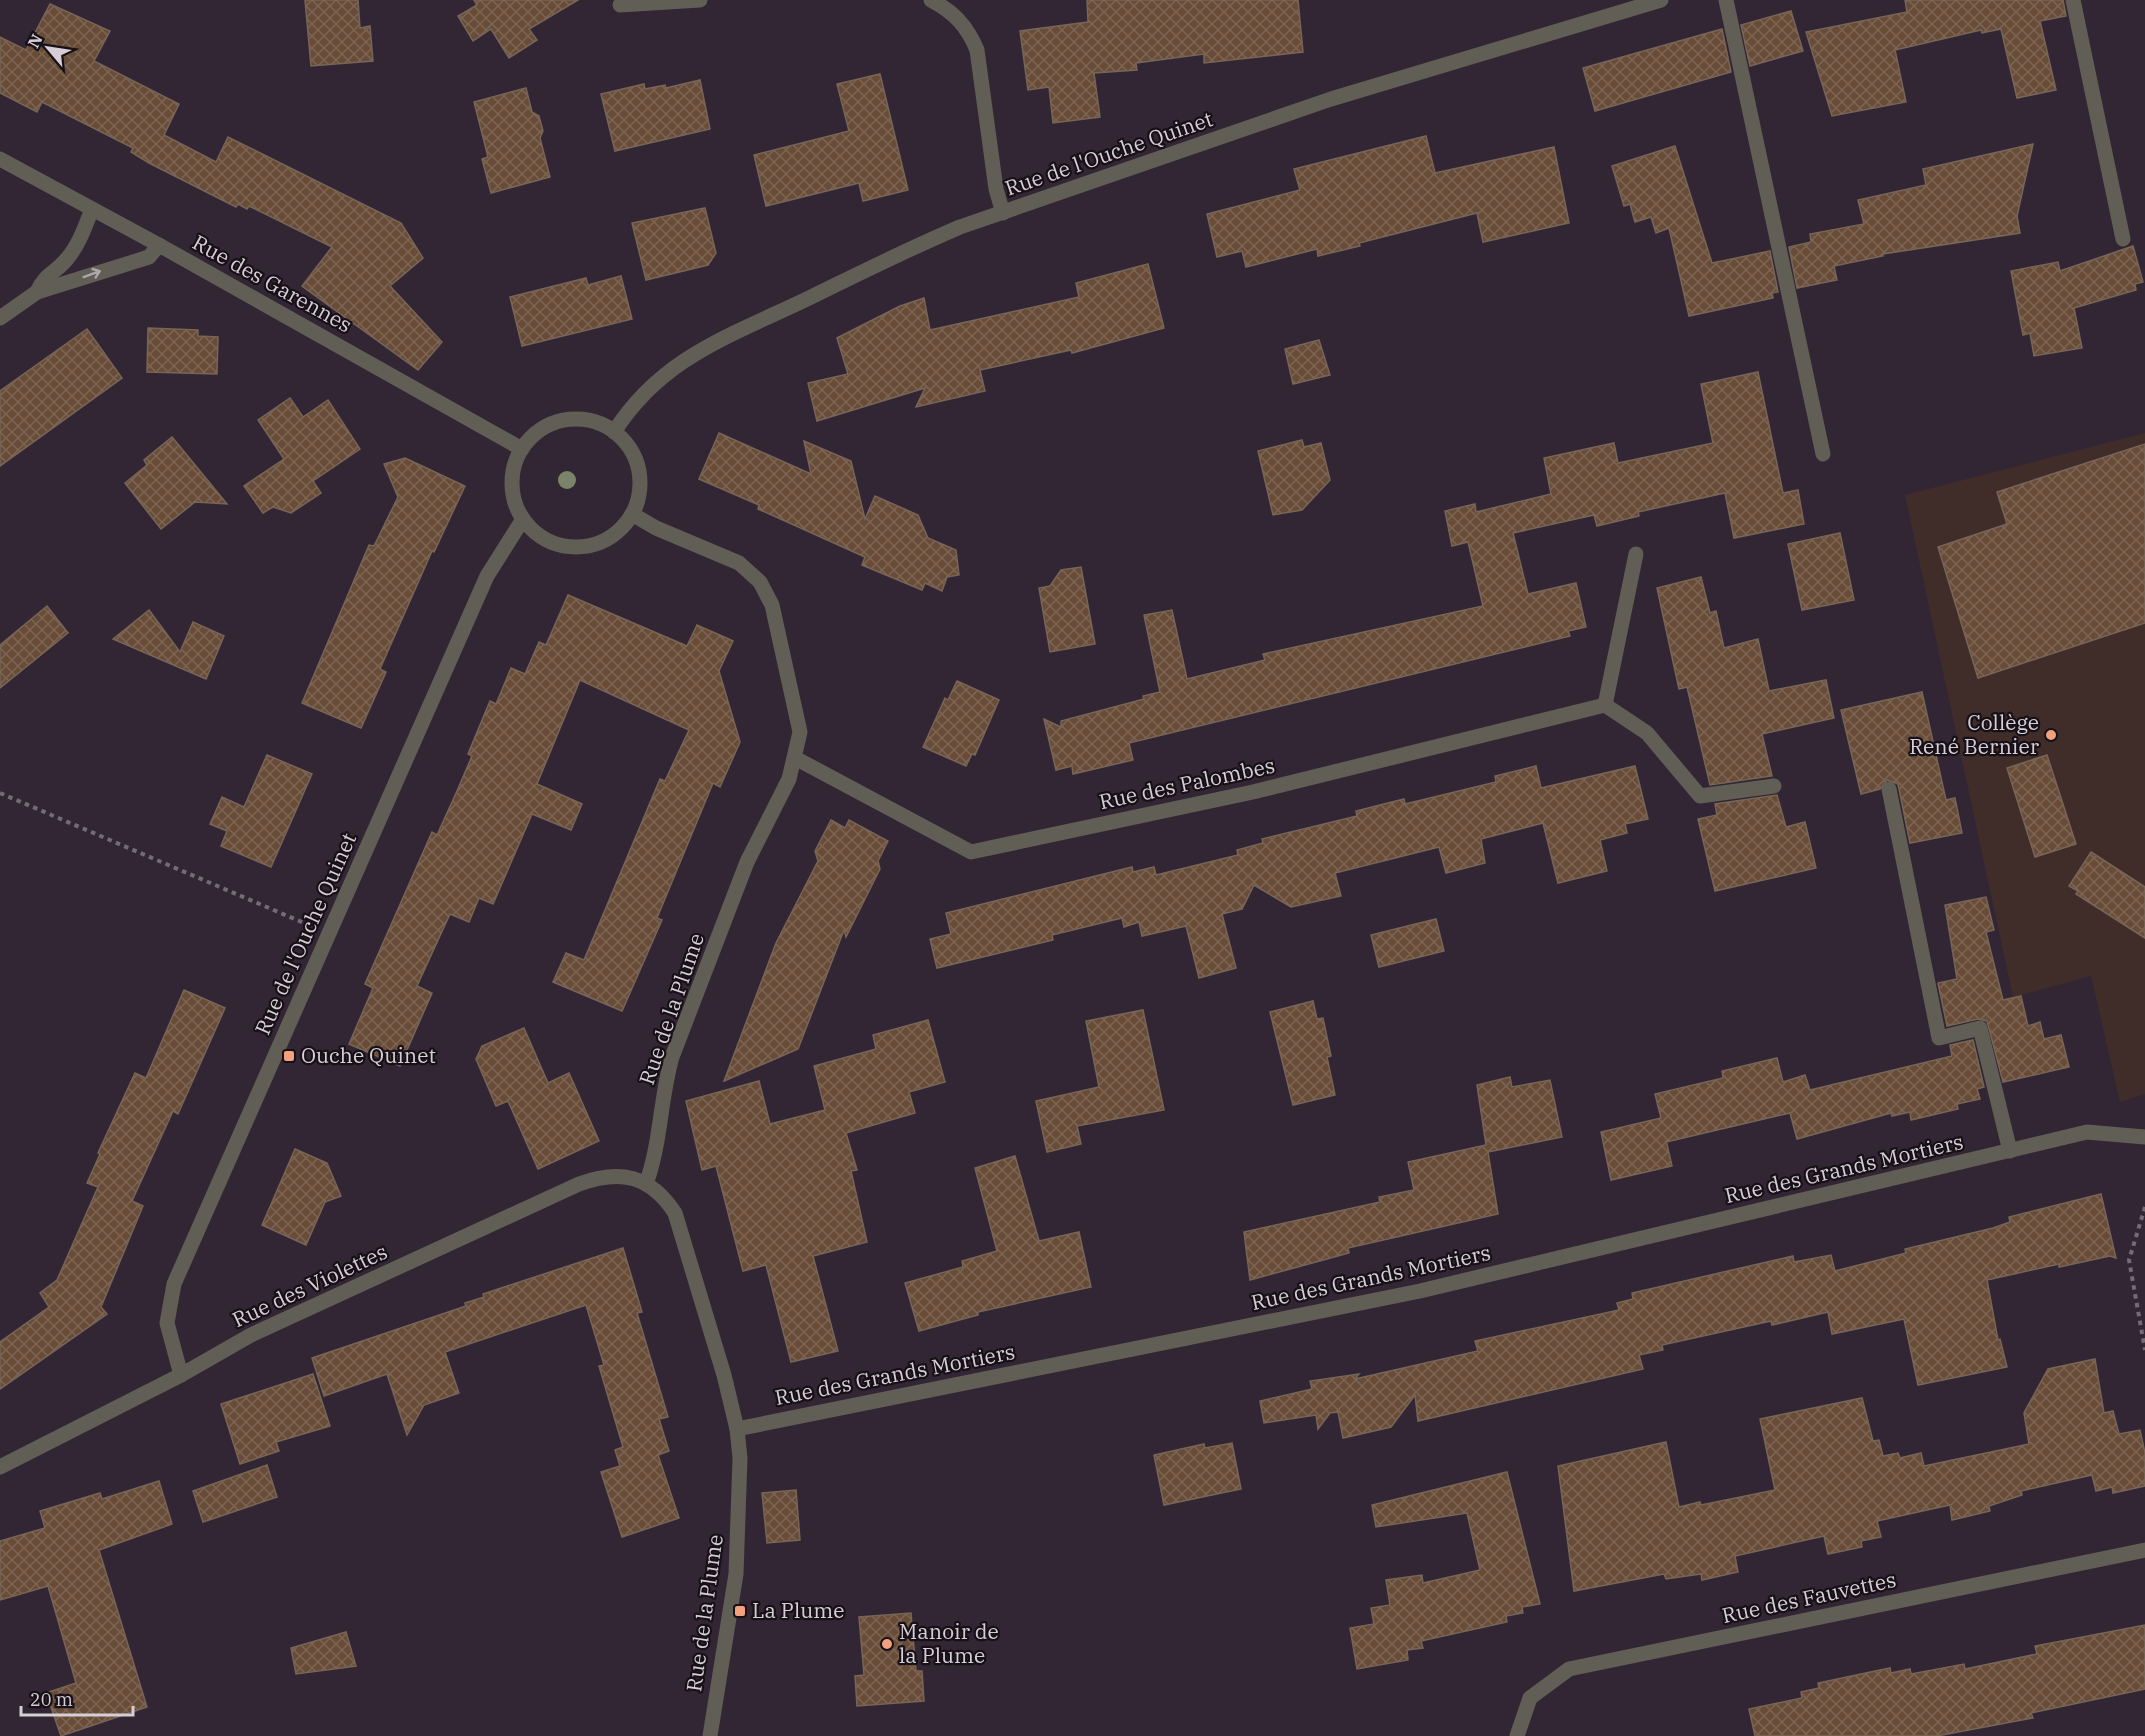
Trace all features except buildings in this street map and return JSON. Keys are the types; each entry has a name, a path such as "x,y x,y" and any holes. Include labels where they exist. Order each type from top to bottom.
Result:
{"street":[{"path":"620,5 700,0"},
{"path":"931,0 958,18 970,33 977,50 996,189 1003,213"},
{"name":"Rue de l'Ouche Quinet","path":"614,432 652,384 676,365 711,344 922,243 1331,99 1661,0"},
{"path":"1726,0 1823,454"},
{"path":"2073,0 2123,240"},
{"name":"Rue des Garennes","path":"0,159 159,245 522,449"},
{"path":"37,292 44,277 64,263 76,248 92,209"},
{"path":"0,318 37,292 148,257 159,245"},
{"path":"575,419 596,422 614,432 627,445 636,461 640,479 638,497 632,514 618,531 600,543 579,548 557,545 538,535 523,519 513,497 513,472 522,449 536,433 554,423 575,419"},
{"name":"Rue de la Plume","path":"632,514 656,528 739,562 760,582 772,606 800,732 789,778 747,862 672,1057 663,1089 656,1158 646,1185 662,1196 675,1213 724,1375 737,1429 740,1458 736,1574 710,1736"},
{"name":"Rue de l'Ouche Quinet","path":"181,1376 167,1323 174,1284 487,576 523,519"},
{"path":"1636,554 1605,705 1647,733 1700,796 1774,786"},
{"name":"Rue des Palombes","path":"795,758 971,852 1252,792 1605,705"},
{"path":"1889,789 1939,1038 1980,1028 2010,1151"},
{"name":"Rue des Grands Mortiers","path":"737,1429 1420,1291 2087,1132 2145,1137"},
{"name":"Rue des Violettes","path":"0,1467 181,1376 251,1335 579,1184 600,1176 618,1175 646,1185"},
{"name":"Rue des Fauvettes","path":"1517,1736 1530,1698 1569,1669 2145,1550"}],"path":[{"path":"0,793 329,933"},
{"path":"2145,1207 2129,1260 2145,1350"}],"shaded area":[{"name":"Collège René Bernier","path":"2145,433 2145,1094 2120,1102 2091,976 2013,997 1905,495"}],"place":[{"name":"Collège René Bernier","path":"2051,735"},
{"name":"Ouche Quinet","path":"289,1056"},
{"name":"La Plume","path":"740,1611"},
{"name":"Manoir de la Plume","path":"887,1644"}]}
